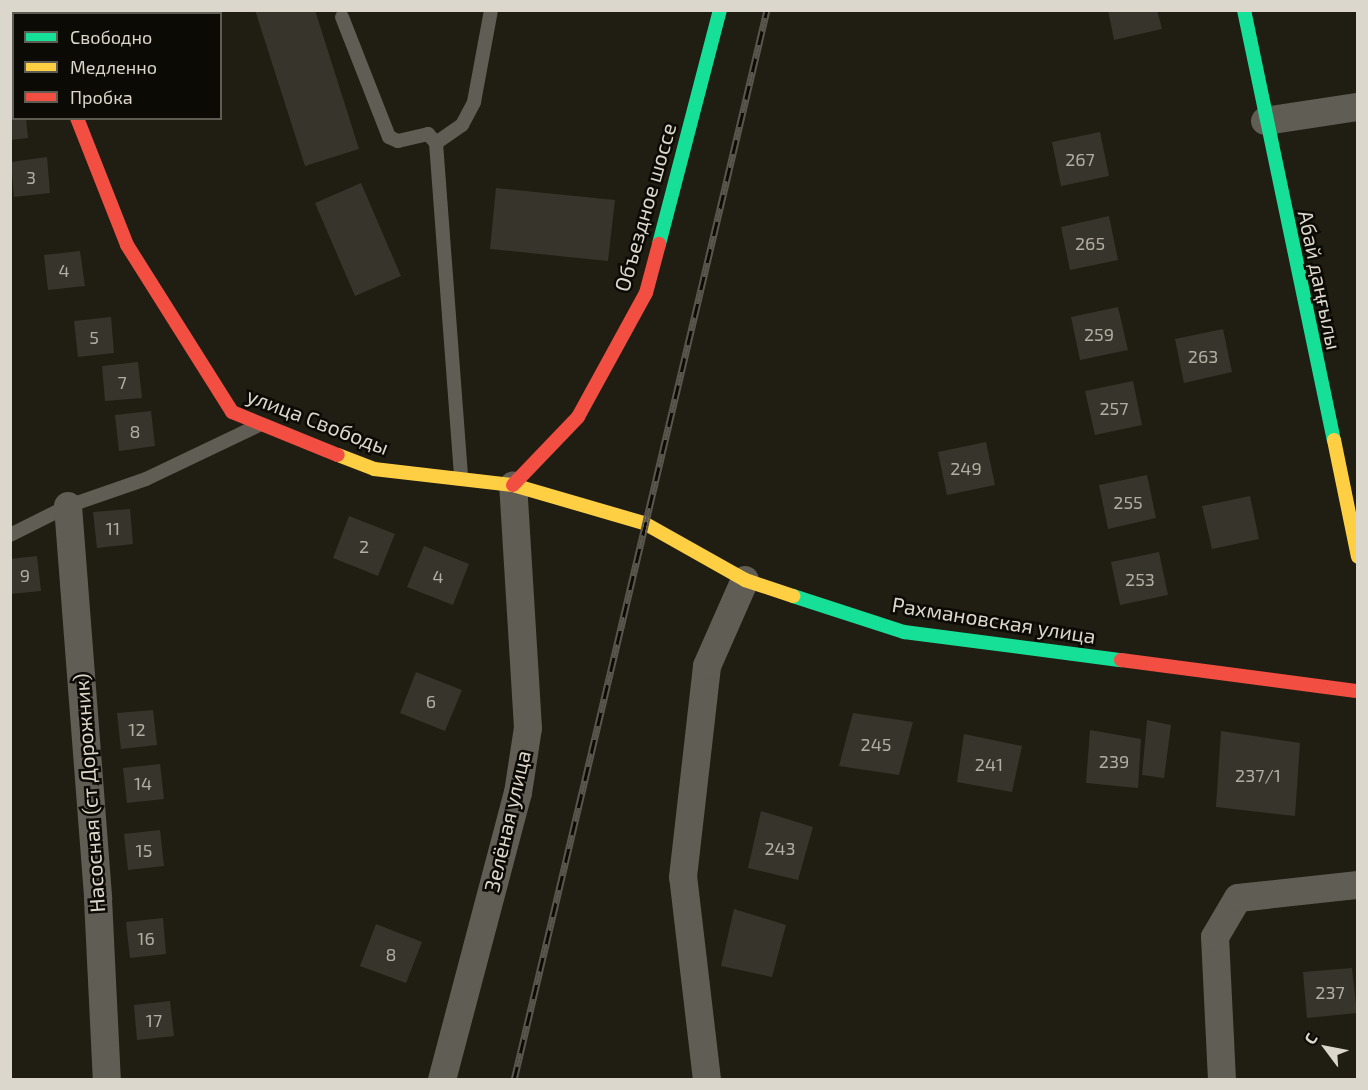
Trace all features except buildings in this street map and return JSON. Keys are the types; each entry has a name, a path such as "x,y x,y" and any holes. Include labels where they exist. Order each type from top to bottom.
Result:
{"street":[{"name":"Объездное шоссе","path":"513,485 578,417 646,293 720,10"},
{"name":"Абай даңғылы","path":"1244,10 1264,121 1358,557"},
{"path":"1264,121 1358,107"},
{"name":"улица Свободы","path":"78,120 127,245 232,412 374,469 513,485 645,522"},
{"name":"Зелёная улица","path":"442,1080 518,793 528,728 513,485"},
{"name":"Насосная (ст Дорожник)","path":"68,506 98,898 107,1080"},
{"name":"Рахмановская улица","path":"645,522 745,580 904,632 1358,691"},
{"path":"707,1080 683,877 707,666 745,580"},
{"path":"1222,1080 1215,937 1238,898 1358,885"}],"lane":[{"path":"436,143 462,124 474,102 491,10"},
{"path":"342,17 389,137 398,141 428,134 436,143 461,479"},
{"path":"10,535 68,506 146,479 261,424"}],"railway":[{"path":"514,1080 767,10"}],"traffic: fast":[{"path":"659,244 720,10"},
{"path":"1244,10 1334,440"},
{"path":"793,596 904,632 1121,660"}],"traffic: slow":[{"path":"1334,440 1358,557"},
{"path":"338,455 374,469 513,485 644,523 745,580 793,596"}],"traffic: jam":[{"path":"78,120 127,245 232,412 338,455"},
{"path":"513,485 578,417 646,293 659,244"},
{"path":"1121,660 1358,691"}]}
